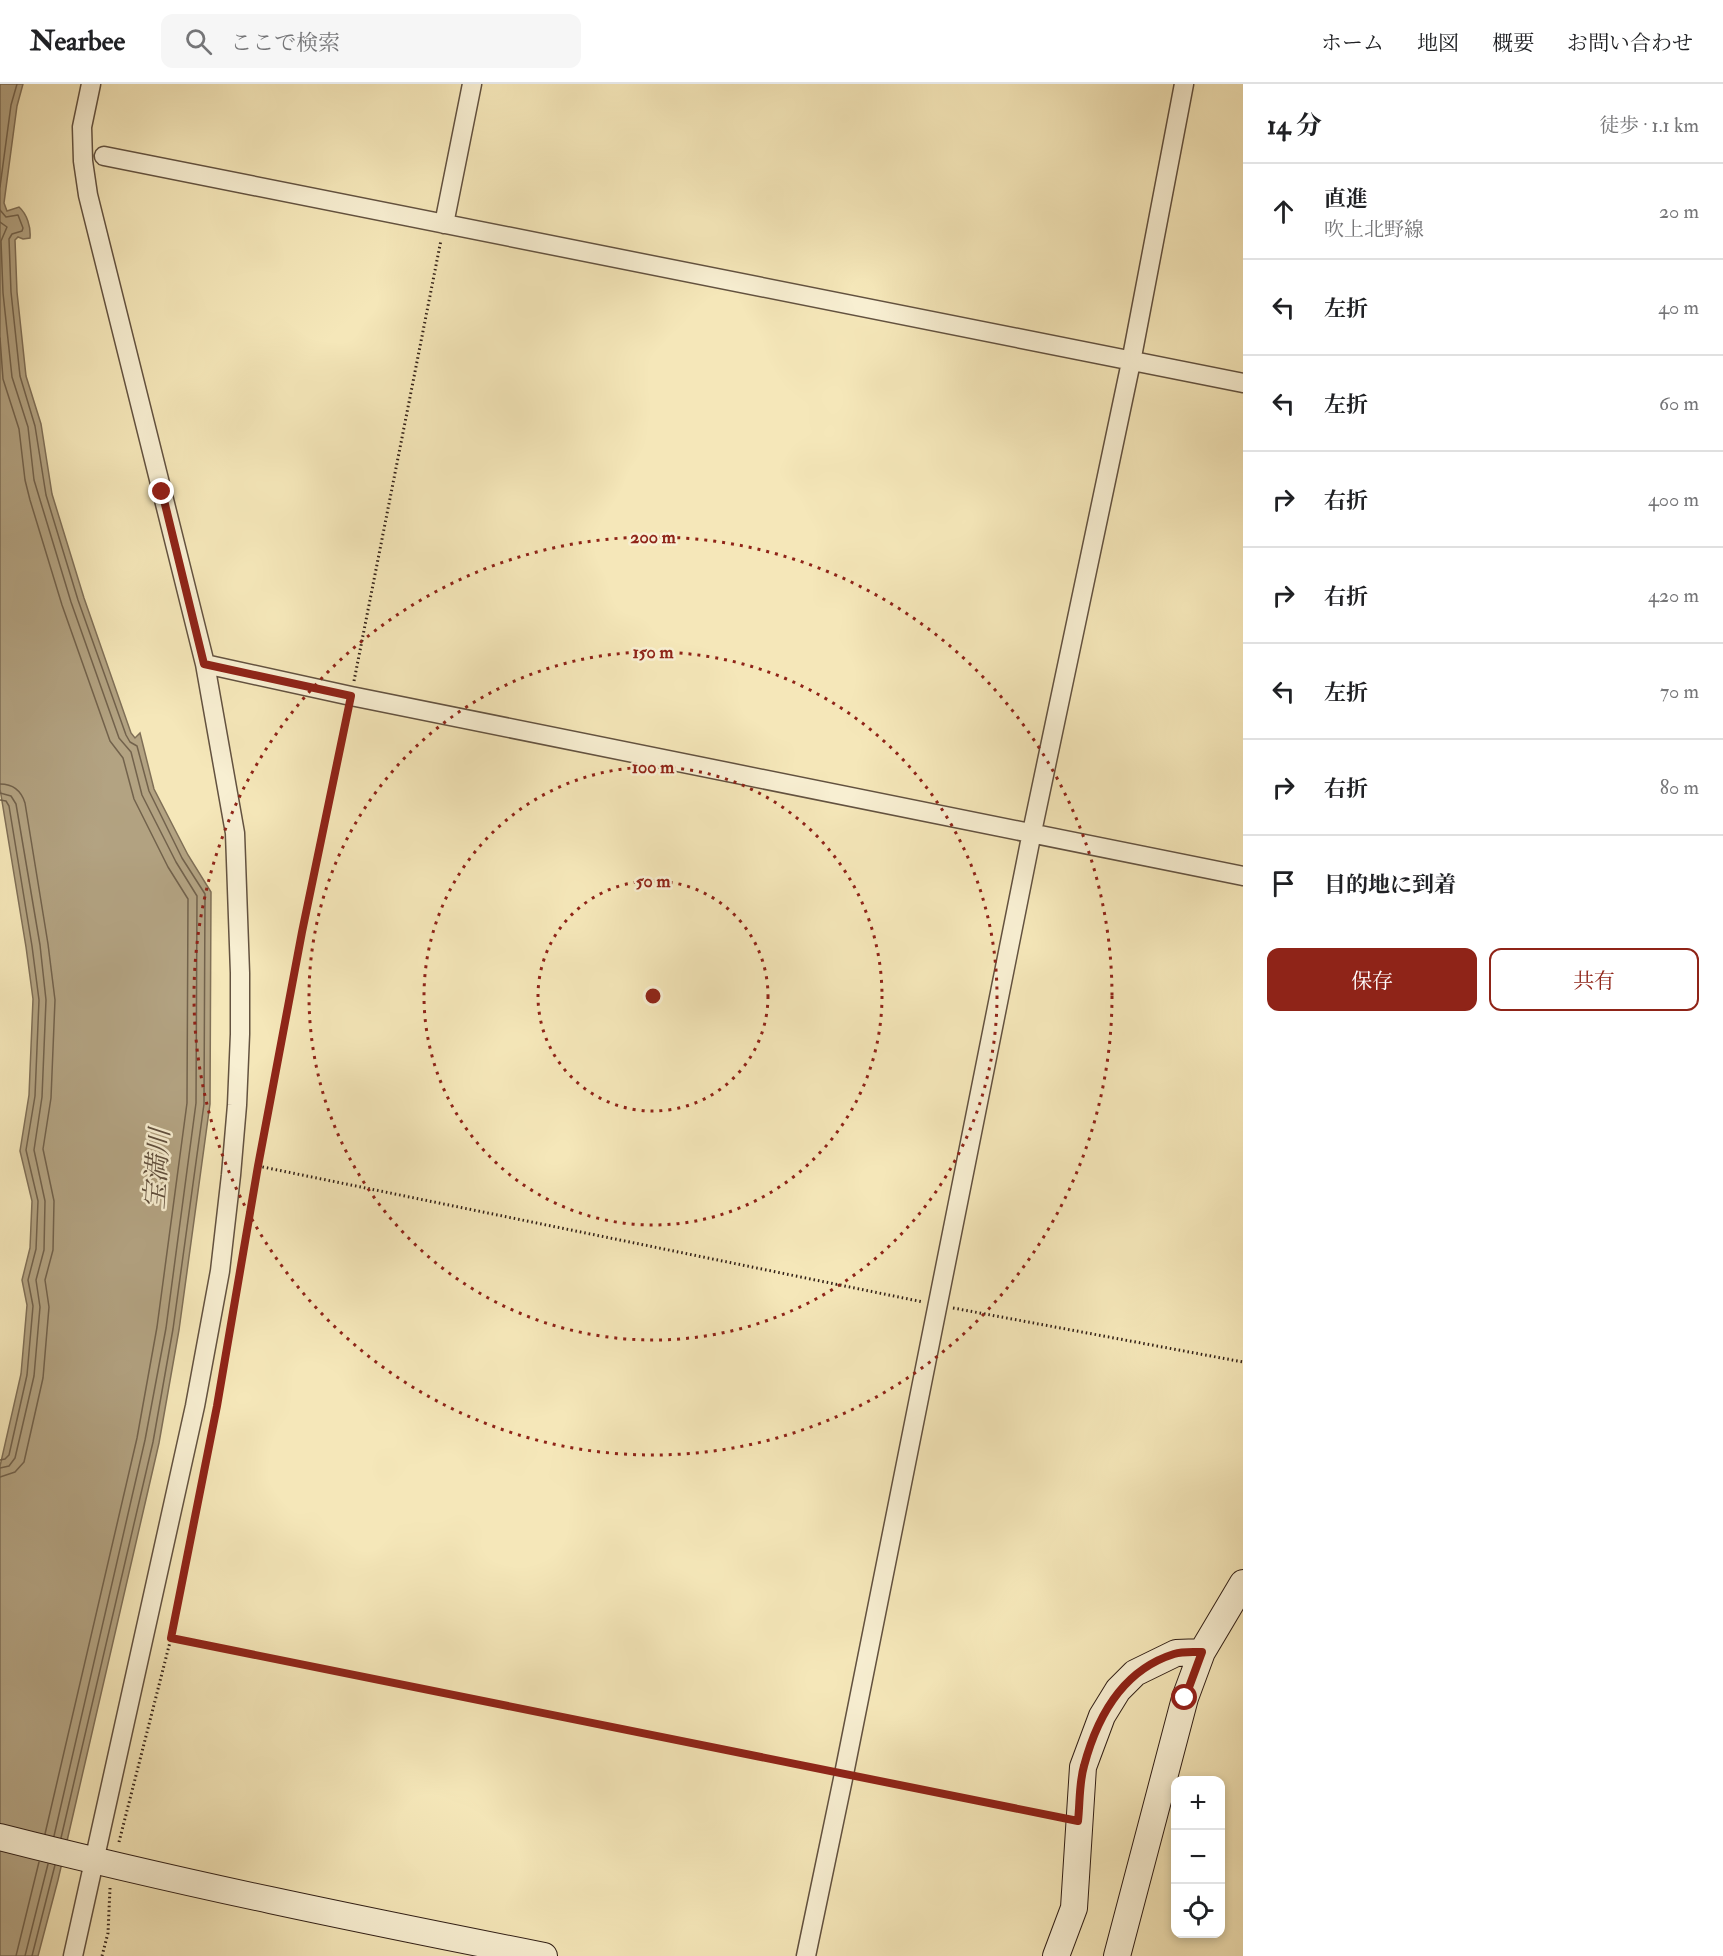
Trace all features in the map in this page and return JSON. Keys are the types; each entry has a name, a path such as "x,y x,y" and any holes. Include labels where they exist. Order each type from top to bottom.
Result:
{"street":[{"path":"73,1956 91,1860 195,1406 220,1270 237,1105 240,1024 235,833 204,664 88,195 83,161 82,127 91,84"},
{"path":"444,224 472,84"},
{"path":"806,1956 1032,832 1131,362 1184,84"},
{"path":"104,156 1131,362 1243,382"},
{"path":"204,664 351,696 1243,876"},
{"path":"1117,1956 1185,1698 1202,1652 1243,1583"},
{"path":"1056,1956 1074,1908 1083,1767 1102,1716 1118,1690 1135,1673 1176,1653 1202,1652"},
{"path":"0,1837 283,1903 544,1956"}],"path":[{"path":"119,1842 171,1638 217,1406 258,1166 316,863 444,224"},
{"path":"258,1166 938,1305 1243,1362"},
{"path":"171,1638 1078,1821"},
{"path":"102,1956 108,1933 110,1888"}],"water":[{"name":"宝満川","path":"0,84 23,84 17,106 4,203 7,211 19,207 22,210 30,230 30,238 18,237 15,240 17,292 26,376 41,424 52,494 84,598 131,733 135,738 140,733 154,789 188,855 211,892 210,1104 179,1330 159,1443 58,1880 38,1956 0,1956 0,1466 21,1374 27,1305 22,1280 30,1248 32,1201 20,1151 29,1095 33,999 0,789"}],"route":[{"path":"162,492 204,664 351,696 302,932 258,1166 217,1406 171,1638 1078,1821 1083,1767 1102,1716 1118,1690 1135,1673 1156,1661 1176,1653 1202,1652 1185,1698"}]}
